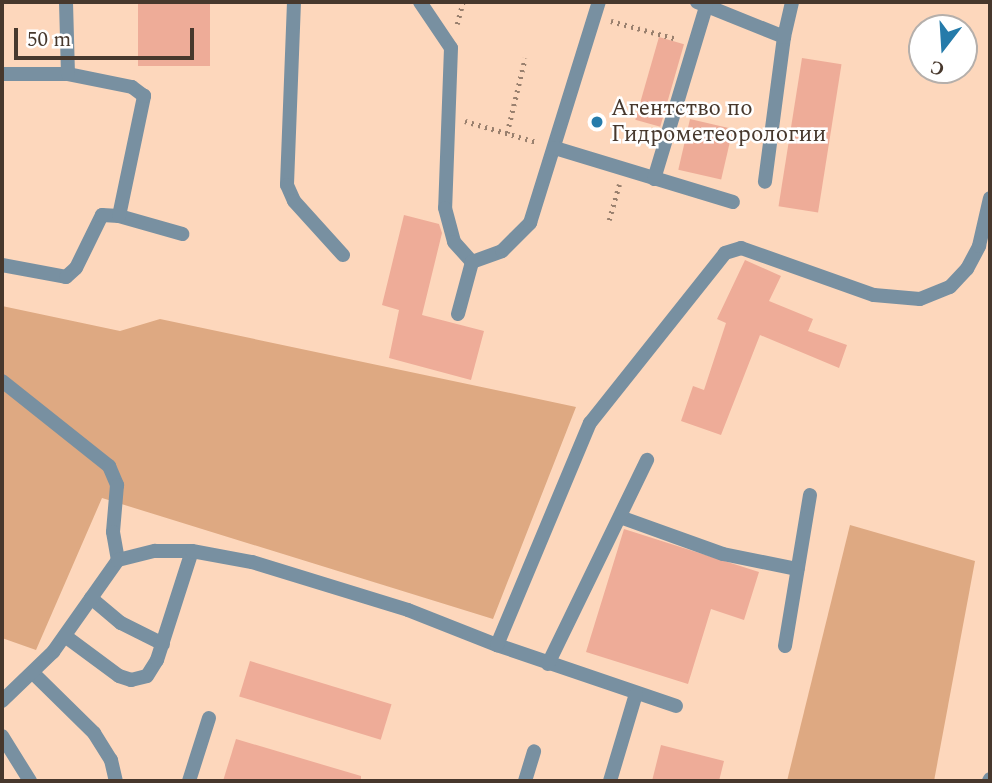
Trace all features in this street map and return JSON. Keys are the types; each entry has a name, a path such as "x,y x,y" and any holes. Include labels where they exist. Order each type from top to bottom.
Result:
{"street":[{"path":"66,2 68,75"},
{"path":"294,2 287,185 294,201 343,255"},
{"path":"420,2 452,48 445,208 454,242 472,262"},
{"path":"765,182 784,37 792,2"},
{"path":"654,179 694,44 701,4 784,37"},
{"path":"472,262 502,251 523,233 536,210 597,9"},
{"path":"2,74 68,75 132,87 144,96 119,216"},
{"path":"555,148 733,202"},
{"path":"497,645 590,423 725,253 741,248 874,295 920,299 950,287 967,269 979,246 990,198"},
{"path":"2,265 66,277 76,268 102,215 119,216 182,234"},
{"path":"458,314 472,262"},
{"path":"2,381 109,466 117,485 113,532 118,560"},
{"path":"548,664 647,460"},
{"path":"785,646 810,495"},
{"path":"620,517 723,554 797,569"},
{"path":"2,701 33,673 65,636 118,560 155,551 192,551 251,562 362,594 548,664 676,706"},
{"path":"65,636 106,669 131,680 147,676 163,644 192,551"},
{"path":"91,598 121,624 163,644"},
{"path":"33,673 94,733 111,760 116,781"},
{"path":"610,781 636,694"},
{"path":"189,781 209,718"},
{"path":"2,736 30,781"},
{"path":"525,781 534,751"}],"path":[{"path":"597,9 694,44"},
{"path":"507,133 525,58"},
{"path":"447,116 555,148"},
{"path":"609,220 624,169"}],"shaded area":[{"path":"2,306 120,331 160,319 576,407 493,619 102,498 36,650 2,638"},
{"path":"850,525 975,561 934,781 787,781"}],"building":[{"path":"138,2 210,2 210,66 138,66"},
{"path":"659,37 684,44 660,127 635,120"},
{"path":"802,58 842,64 818,212 779,206"},
{"path":"690,119 733,129 721,180 678,170"},
{"path":"404,215 439,224 442,233 422,315 484,331 471,380 389,358 399,310 382,305"},
{"path":"745,260 781,276 769,301 813,319 808,331 847,345 839,368 760,335 721,435 681,421 693,386 704,390 726,323 717,319"},
{"path":"624,529 759,572 744,620 711,609 688,684 586,652"},
{"path":"250,661 392,704 381,740 239,696"},
{"path":"236,739 361,776 361,781 223,781"},
{"path":"661,745 724,761 719,781 652,781"}],"place":[{"name":"Агентство по Гидрометеорологии","path":"597,122"}]}
